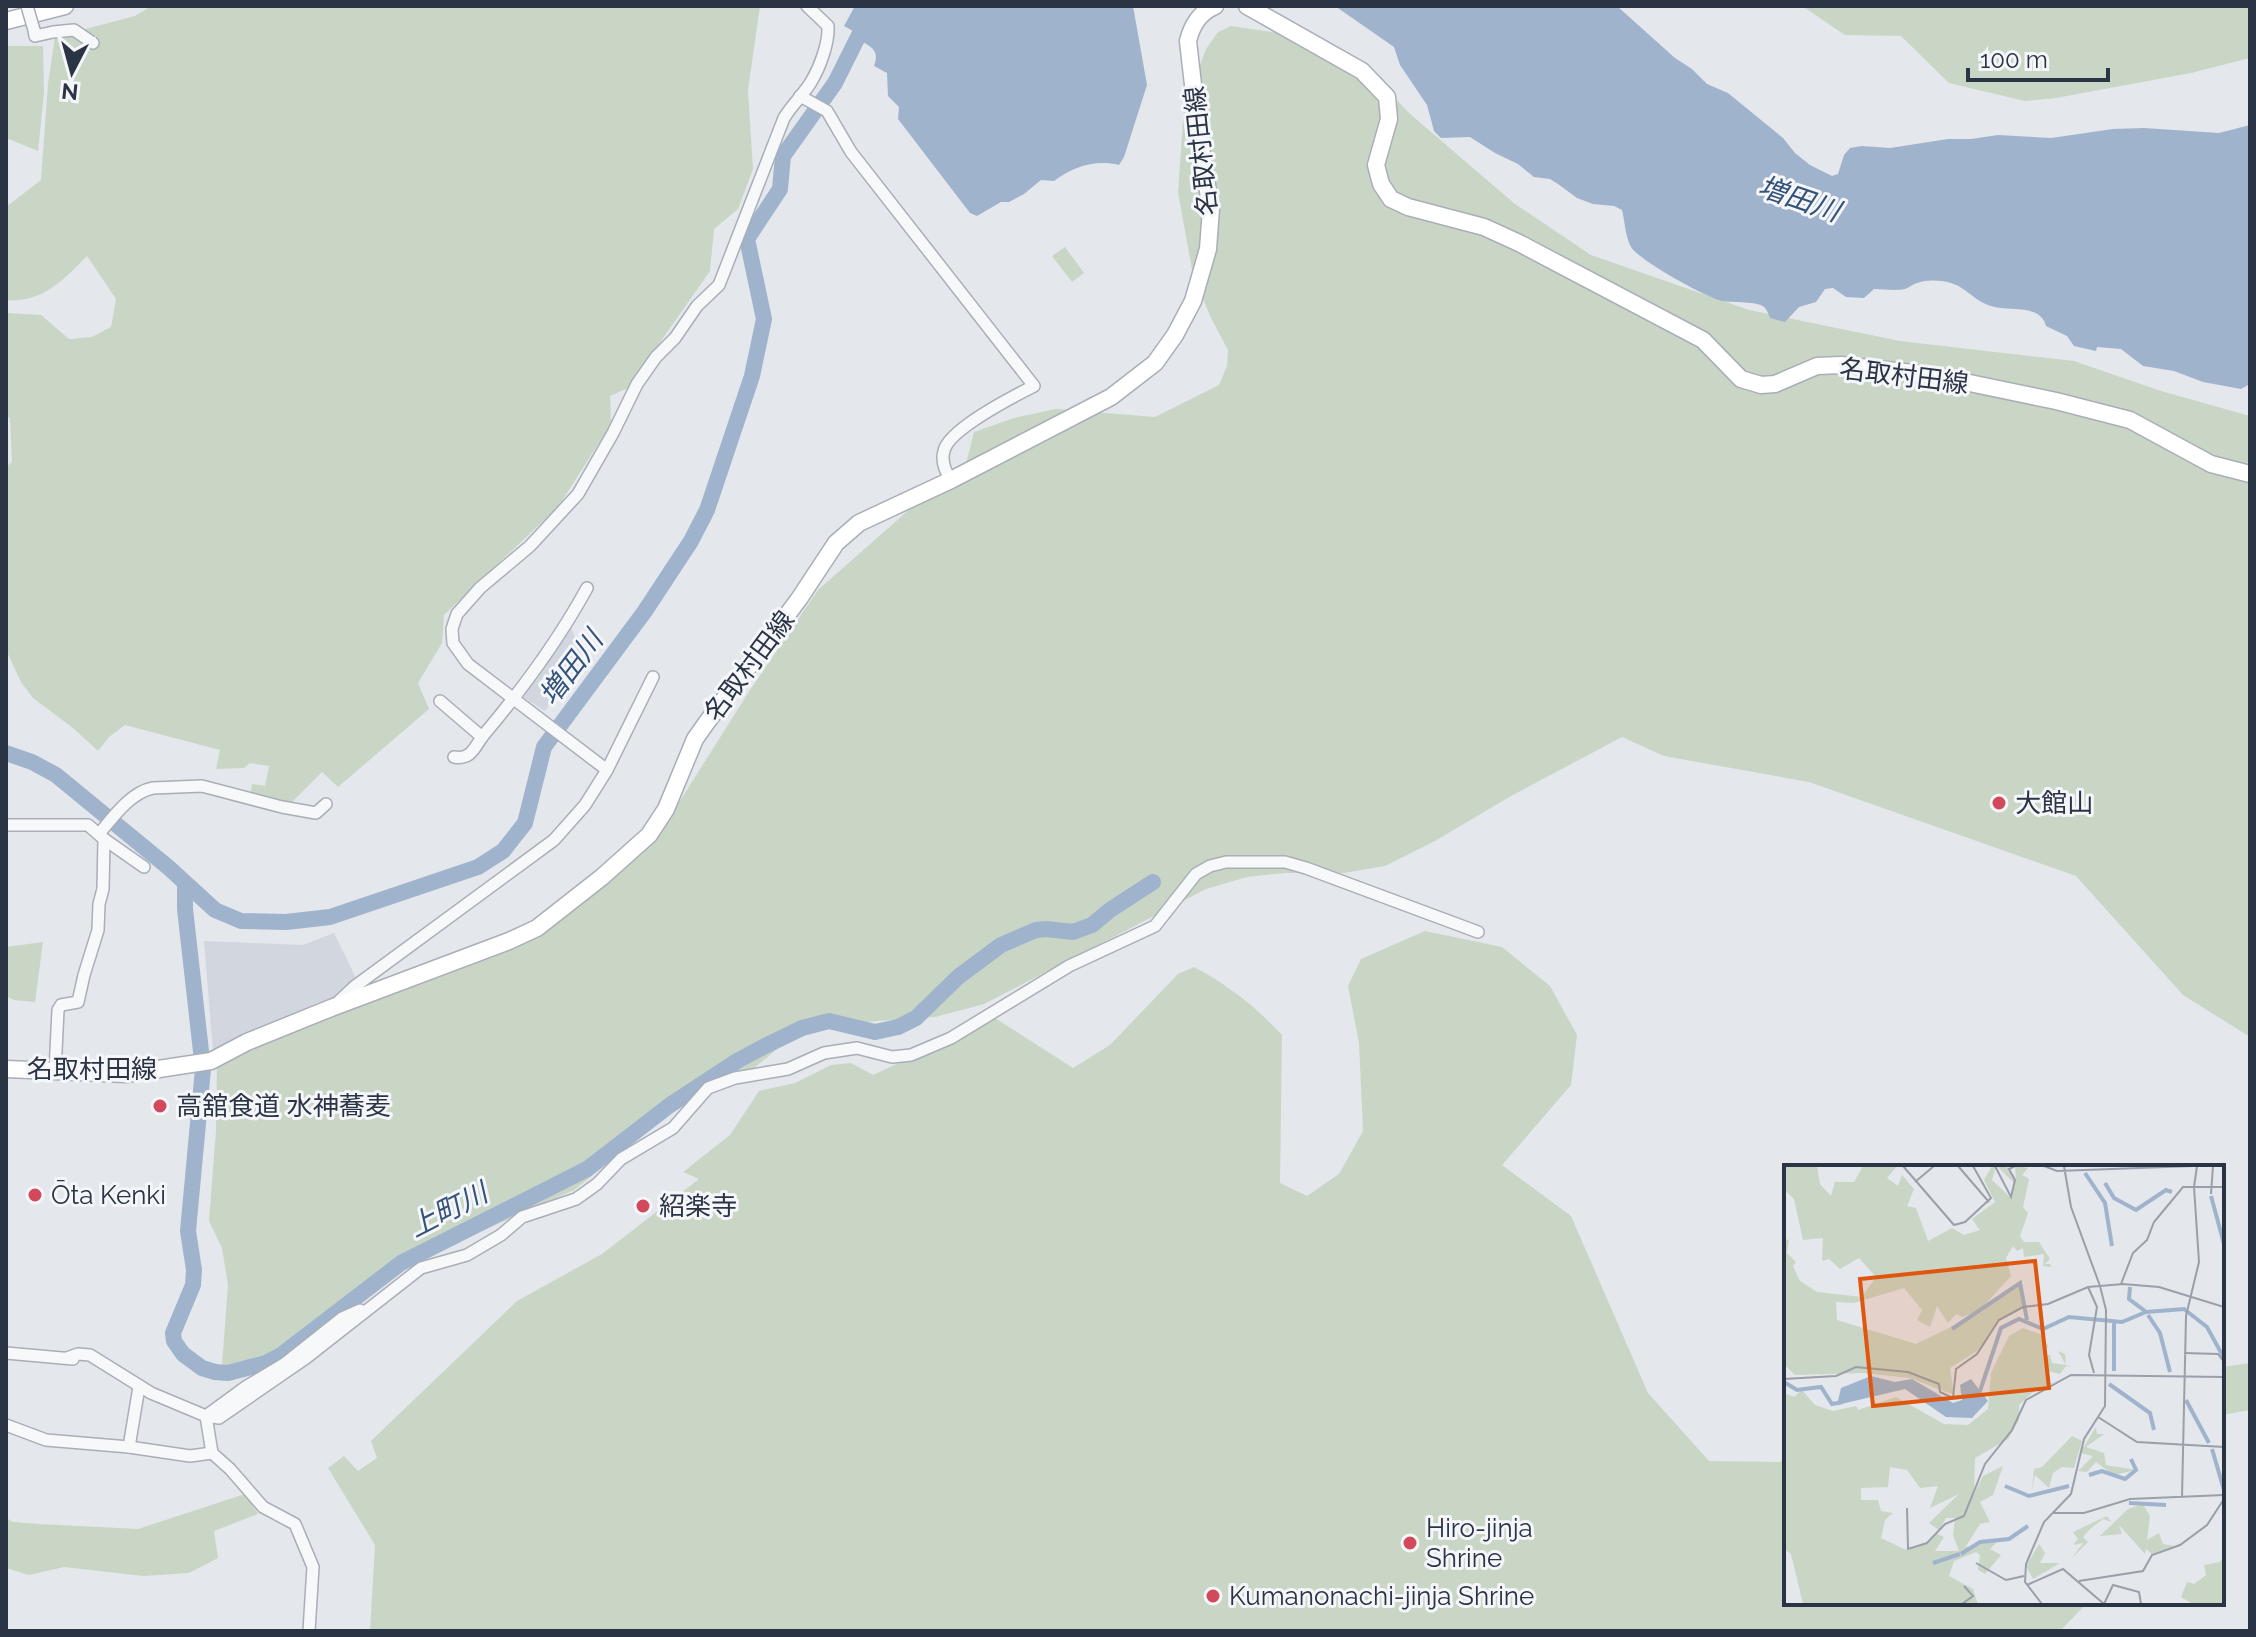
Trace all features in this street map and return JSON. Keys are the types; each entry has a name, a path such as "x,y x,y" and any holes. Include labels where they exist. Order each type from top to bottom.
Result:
{"main road":[{"path":"6,21 65,6"},
{"name":"名取村田線","path":"6,1069 126,1074 200,1064 331,1008 537,928 602,877 649,835 666,809 695,739 799,599 836,543 859,523 951,480 1111,397 1155,363 1193,301 1208,249 1211,209 1188,41 1203,11 1215,6"},
{"name":"名取村田線","path":"1247,6 1362,71 1387,97 1389,119 1376,165 1381,184 1391,199 1408,207 1484,227 1519,243 1703,340 1741,379 1761,385 1775,384 1817,366 1841,365 1931,375 2130,420 2211,464 2250,474"}],"street":[{"path":"27,6 35,36 74,30 93,43"},
{"path":"607,770 461,657 453,643 453,621 480,588 530,546 578,494 637,384 697,306 719,285 773,143 792,103 811,81 829,30 807,6"},
{"path":"800,96 827,111 851,152 1034,386 953,435 944,449 944,470 951,480"},
{"path":"454,757 469,756 514,699 587,588"},
{"path":"331,1008 354,987 554,840 585,805 607,770 653,677"},
{"path":"440,701 482,737"},
{"path":"55,1072 58,1010 61,1005 78,1002 98,930 103,878 102,834 119,812 145,789 188,786 202,786 316,813 326,804"},
{"path":"6,825 88,825 144,867"},
{"path":"6,1353 67,1358 78,1354 90,1355 139,1387 206,1416 219,1418 421,1268 467,1255 501,1235 522,1217 576,1199 597,1184 621,1159 673,1128 708,1088 735,1078 788,1069 824,1053 857,1048 892,1057 911,1055 951,1038 1069,966 1155,926 1196,874 1210,866 1226,862 1285,862 1478,932"},
{"path":"129,1447 139,1387"},
{"path":"206,1416 212,1453 263,1507 295,1524 313,1567 309,1631"},
{"path":"6,1425 46,1440 190,1456 212,1453"}],"shaded area":[{"path":"570,625 583,657 545,711 520,695"},
{"path":"334,933 357,980 318,1008 213,1052 204,941 303,945"}],"green space":[{"path":"151,6 760,6 748,90 753,169 738,209 714,229 710,271 628,388 610,396 611,424 558,507 444,615 442,643 418,683 429,709 338,787 322,772 288,806 250,796 252,784 265,786 269,766 250,763 244,768 216,769 220,750 125,725 109,737 98,751 33,698 21,682 6,650 6,467 12,462 10,419 6,414 6,313 41,315 69,339 92,337 111,327 116,299 87,256 42,294 6,300 6,207 41,180 55,37 135,16"},
{"path":"1802,6 2250,6 2250,58 2191,73 2025,101 1949,83 1901,36 1845,35"},
{"path":"1231,26 1279,33 1338,55 1372,74 1409,113 1515,204 1591,255 1749,310 1900,341 2074,361 2161,391 2250,416 2250,1037 2183,995 2076,876 1809,782 1664,756 1622,737 1385,866 1344,873 1285,873 1247,877 1206,889 984,1004 935,1017 799,1031 754,1068 715,1079 574,1190 413,1262 257,1361 233,1367 222,1365 228,1285 222,1248 209,1221 217,1065 348,1004 527,940 666,823 818,590 911,508 961,483 974,432 1014,418 1056,409 1155,417 1219,385 1227,366 1228,350 1193,275 1178,192 1184,108 1206,49 1218,32"},
{"path":"6,46 43,46 44,93 38,151 6,138"},
{"path":"1065,247 1084,273 1072,282 1052,256"},
{"path":"1425,931 1502,947 1550,986 1577,1035 1571,1085 1502,1165 1571,1216 1648,1393 1709,1461 1781,1462 1784,1456 1784,1605 2085,1605 2060,1631 370,1631 375,1545 328,1468 344,1456 358,1471 377,1458 371,1441 517,1301 602,1254 699,1179 683,1172 730,1135 759,1091 795,1083 831,1065 851,1063 873,1075 995,1018 1073,1068 1110,1045 1178,974 1194,967 1241,997 1282,1035 1280,1183 1307,1196 1339,1174 1363,1131 1359,1043 1348,986 1361,959"},
{"path":"43,942 35,1002 6,996 6,947"},
{"path":"2250,1363 2250,1410 2224,1415 2224,1367"},
{"path":"245,1494 258,1514 214,1531 218,1558 189,1573 143,1576 64,1567 29,1575 6,1568 6,1518 13,1522 138,1529"}],"water":[{"path":"855,6 1133,6 1147,85 1124,157 1119,165 1093,164 1076,168 1054,181 1041,180 1009,202 1001,202 977,216 970,213 898,119 899,107 888,96 887,73 874,66 874,51 863,42 864,37 844,26"},
{"path":"1335,6 1617,6 1707,84 1728,93 1783,138 1810,165 1832,176 1838,174 1844,155 1850,148 1862,146 1890,148 1998,135 2051,138 2113,129 2219,133 2250,125 2250,384 2241,389 2203,382 2174,371 2143,366 2121,349 2097,347 2096,351 2074,346 2067,336 2046,326 2043,319 2031,311 1991,306 1957,285 1942,281 1923,281 1901,290 1874,289 1864,298 1846,297 1833,288 1825,289 1816,302 1799,307 1785,322 1770,318 1761,305 1714,298 1636,253 1627,238 1622,210 1577,198 1550,179 1534,177 1518,164 1470,137 1441,138 1434,131 1427,105 1400,65 1394,47"}],"waterway":[{"name":"増田川","path":"6,753 56,775 215,910 241,921 286,922 330,917 478,867 503,851 525,823 544,747 645,611 691,541 707,510 752,376 764,319 747,239 780,189 783,156 835,83 871,11 877,6"},
{"name":"上町川","path":"185,884 185,909 203,1069 188,1231 193,1285 173,1333 174,1341 183,1354 202,1368 228,1373 266,1363 281,1355 401,1263 587,1169 670,1105 765,1046 802,1028 829,1021 875,1032 898,1027 916,1018 958,977 1001,945 1036,930 1073,932 1092,925 1153,882"}],"place":[{"name":"大館山","path":"1999,803"},
{"name":"高舘食道 水神蕎麦","path":"160,1106"},
{"name":"Ōta Kenki","path":"35,1195"},
{"name":"紹楽寺","path":"643,1206"},
{"name":"Hiro-jinja Shrine","path":"1410,1543"},
{"name":"Kumanonachi-jinja Shrine","path":"1213,1596"}]}
